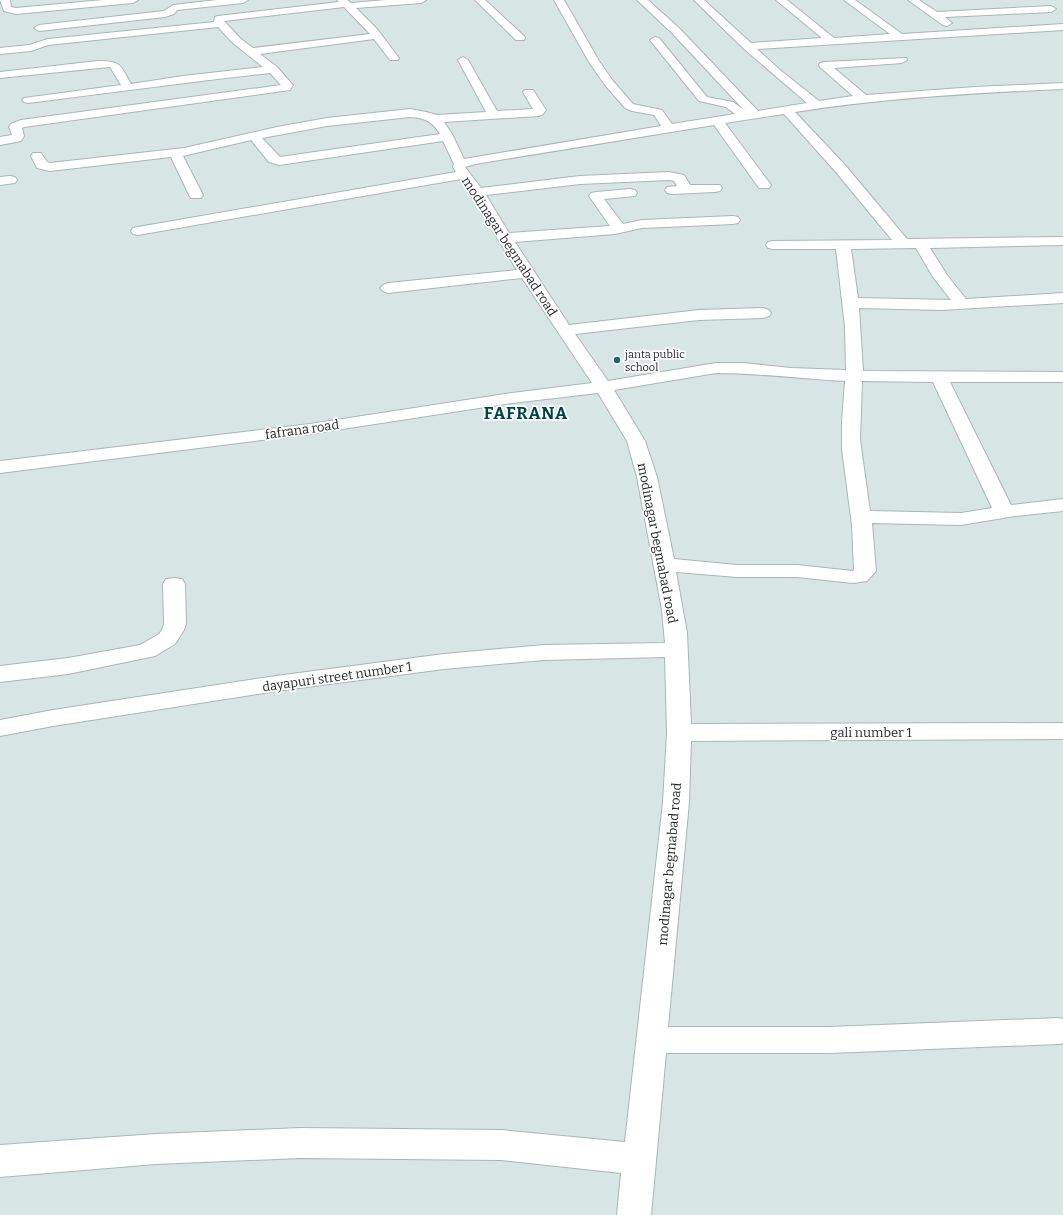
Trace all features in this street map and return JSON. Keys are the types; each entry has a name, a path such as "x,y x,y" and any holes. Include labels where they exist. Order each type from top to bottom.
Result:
{"street":[{"path":"5,0 7,9 16,11 133,0"},
{"path":"39,28 165,14 171,12 173,8 179,6 243,0"},
{"path":"0,141 17,138 18,136 15,127 21,124 286,88 287,85 273,69 237,41 218,19 230,16 346,3 421,0"},
{"path":"480,0 520,38"},
{"path":"559,0 594,62 609,83 629,106 632,108 658,112 675,126"},
{"path":"642,0 655,10 676,31 749,115"},
{"path":"699,0 747,46 816,104"},
{"path":"781,0 832,40"},
{"path":"850,0 900,36"},
{"path":"914,0 963,33"},
{"path":"914,0 928,0"},
{"path":"936,15 1054,10 1035,0"},
{"path":"346,3 377,36 394,58"},
{"path":"343,18 358,16"},
{"path":"0,51 31,48 48,42 224,27 243,29"},
{"path":"747,46 1063,27"},
{"path":"250,52 377,36"},
{"path":"655,40 703,99 729,104 749,115"},
{"path":"463,60 493,115"},
{"path":"862,98 824,65 902,60"},
{"path":"0,75 112,64 115,66 128,87"},
{"path":"28,100 183,79 273,69"},
{"name":"modinagar begmabad road","path":"634,1215 676,802 678,733 676,650 673,610 646,477 636,442 603,387 527,273 462,169 473,160 816,104 862,98 975,90 1063,86"},
{"path":"37,156 42,165 50,167 201,149 254,136 327,122 401,113 424,115 435,119 539,112 540,110 529,92"},
{"path":"786,109 836,163 902,243"},
{"path":"138,231 462,169 435,119"},
{"path":"716,120 764,185"},
{"path":"254,136 273,159 279,161 446,137"},
{"path":"175,153 196,195"},
{"path":"477,192 580,180 669,176 679,178 686,190"},
{"path":"663,191 715,188"},
{"path":"619,229 597,200 596,196 640,192"},
{"path":"505,238 619,229 642,224 733,220"},
{"path":"773,245 843,245 1063,240"},
{"path":"920,243 941,277 962,304"},
{"path":"665,565 742,571 769,570 853,577 859,576 865,571 861,517 851,448 851,410 854,376 853,331 843,245"},
{"path":"388,288 527,273"},
{"path":"850,303 941,306 1063,298"},
{"path":"565,330 699,315 763,313"},
{"name":"fafrana road","path":"0,467 310,429 512,398 603,387 730,368 854,376 1063,377"},
{"path":"939,376 1004,512"},
{"path":"861,517 961,518 1063,505"},
{"path":"0,674 68,666 147,651 167,639 173,630 175,624 174,584"},
{"name":"dayapuri street number 1","path":"0,728 53,718 398,666 500,656 580,652 676,650"},
{"name":"gali number 1","path":"678,733 1063,731"},
{"path":"652,1040 829,1040 1059,1031"},
{"path":"0,1161 156,1149 300,1143 501,1145 640,1159"}],"place":[{"name":"janta public school","path":"617,360"}],"district":[{"name":"FAFRANA","path":"526,413"}]}
